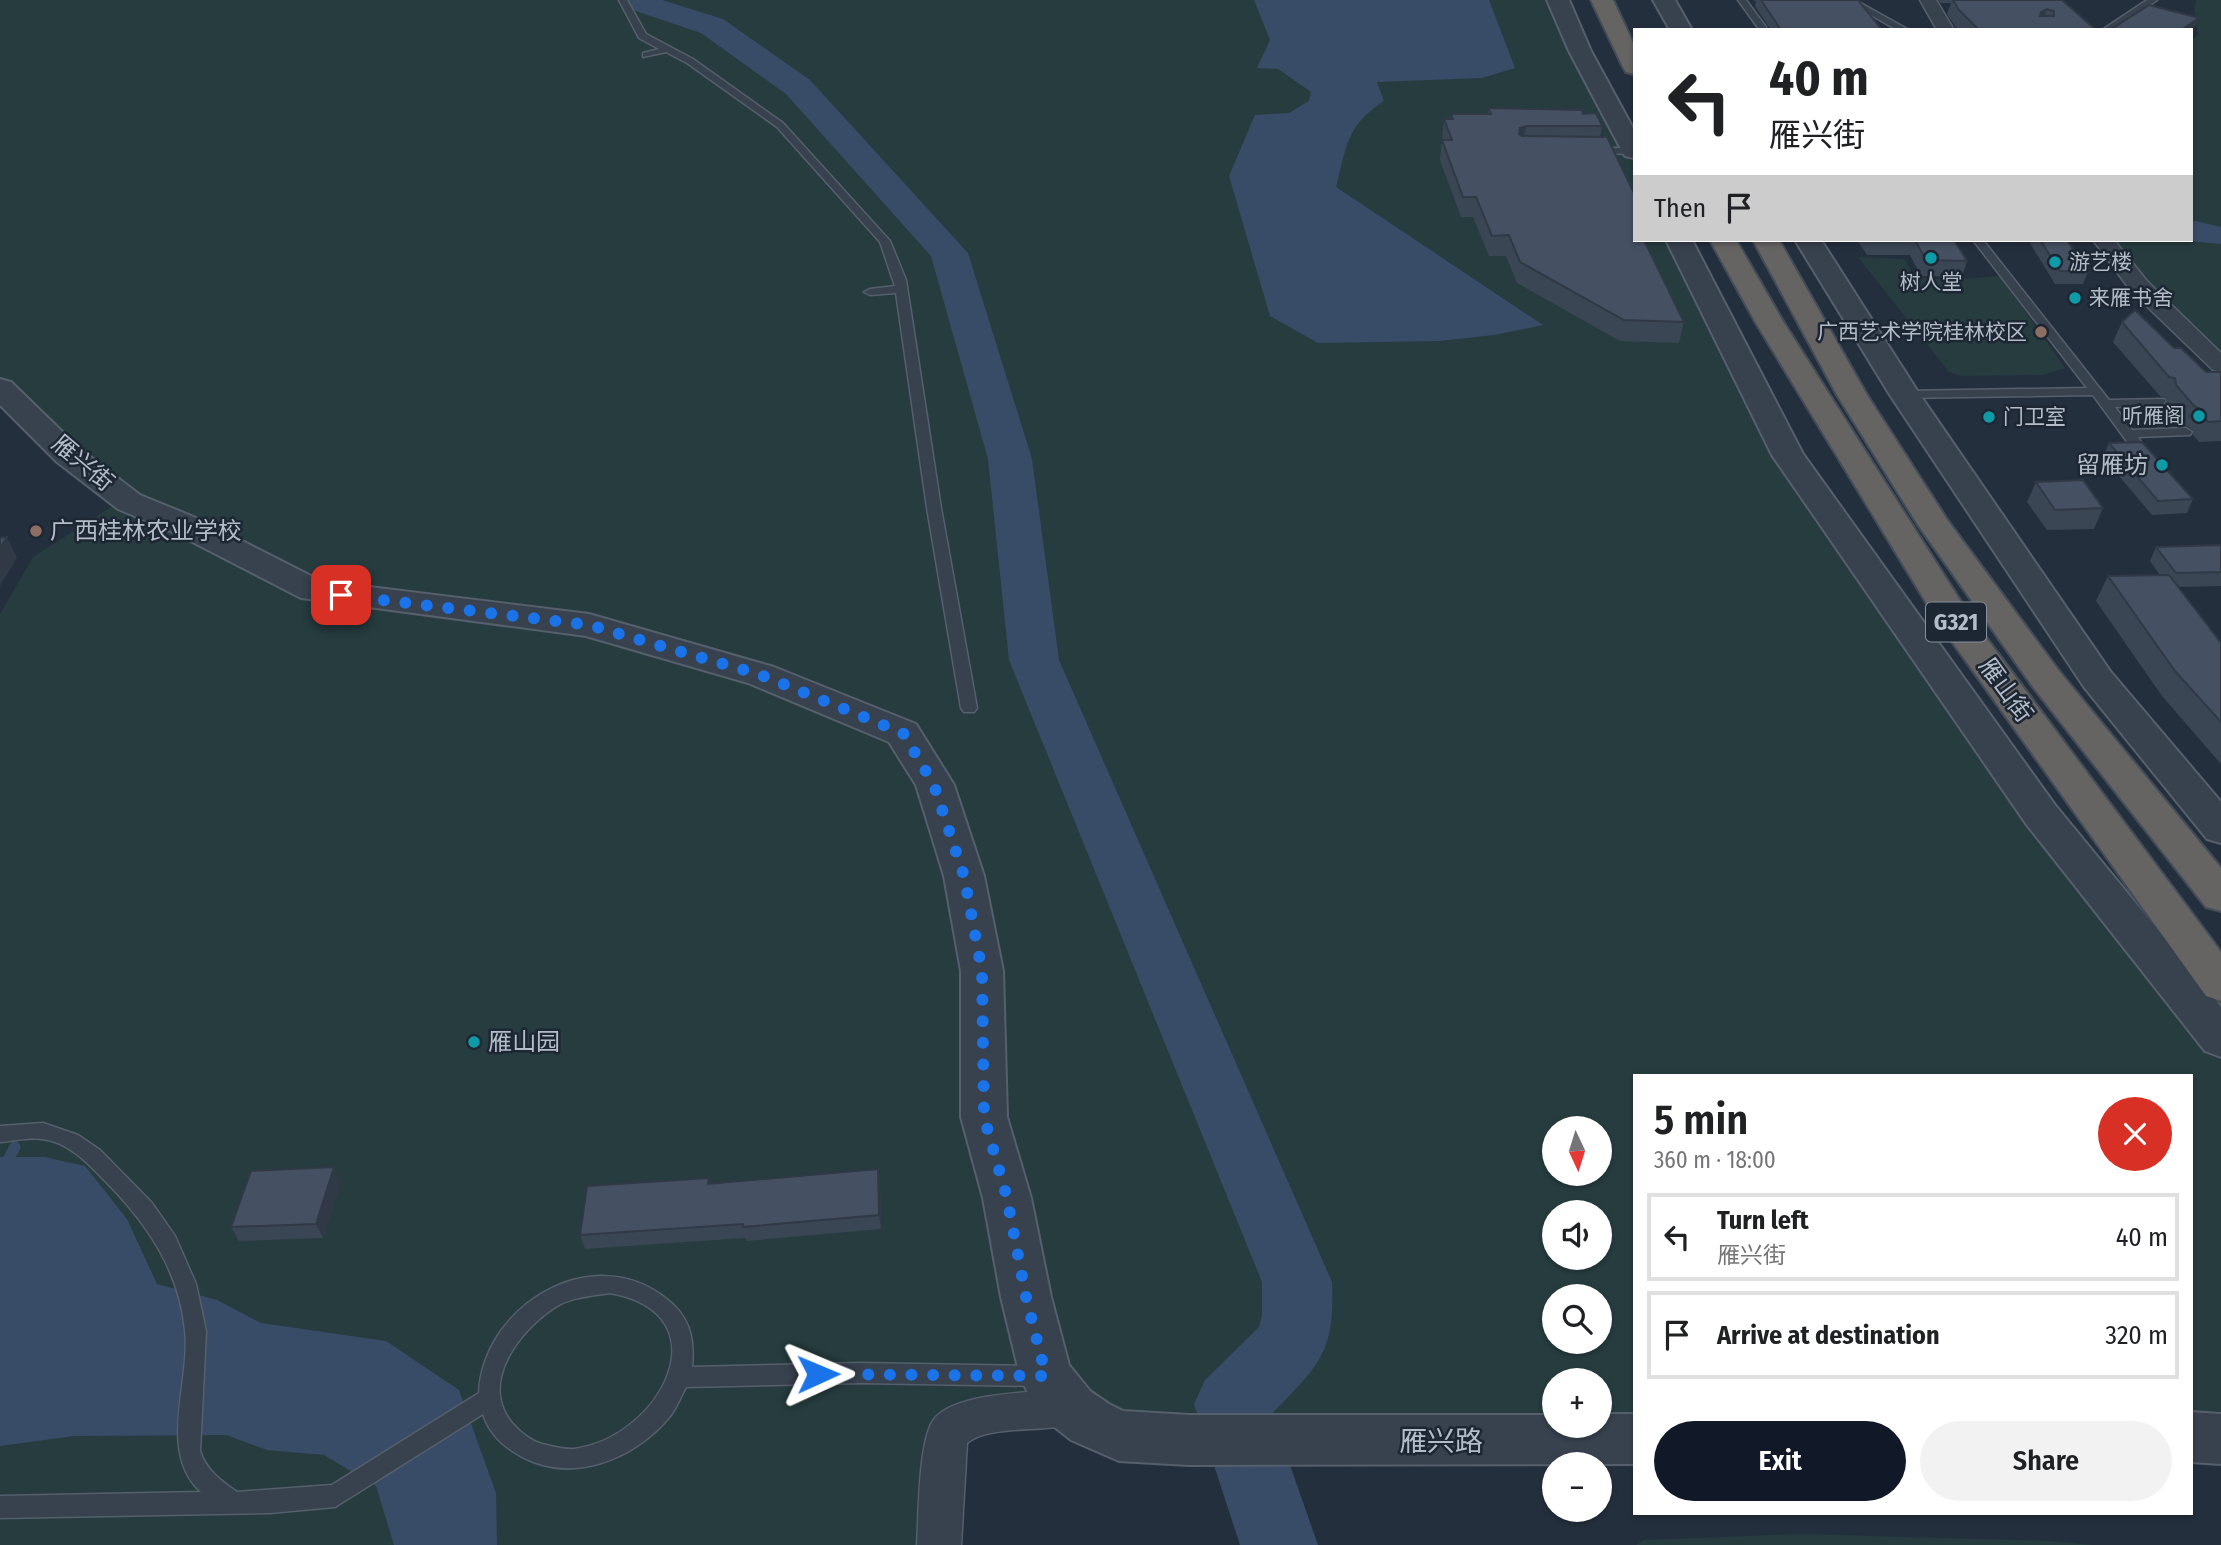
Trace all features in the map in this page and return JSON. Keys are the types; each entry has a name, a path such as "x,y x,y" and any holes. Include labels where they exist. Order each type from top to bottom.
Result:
{"highway":[{"path":"1602,0 1633,65"},
{"name":"雁山街","path":"1724,242 1770,323 1956,622 2221,984"},
{"name":"雁山街","path":"1767,242 1852,395 1934,524 2046,679 2221,896"}],"street":[{"path":"1558,0 1580,51 1633,149"},
{"path":"1664,0 1680,28"},
{"path":"1935,6 1945,28"},
{"path":"1680,242 1788,455 2041,815 2221,1039"},
{"path":"1809,242 1905,396 2097,679 2221,829"},
{"path":"2104,242 2139,286 2221,365"},
{"name":"雁兴街","path":"7,401 68,455 129,502 189,527 313,592 589,625 761,675 903,733 934,785 964,876 982,971 984,1117 1007,1198 1026,1297 1059,1392"},
{"path":"939,1545 944,1456 949,1433 959,1425 1059,1392"},
{"name":"雁兴路","path":"1059,1392 1108,1432 1119,1436 1189,1440 1633,1439"},
{"path":"2193,1437 2221,1439"}],"lane":[{"path":"623,0 642,36 690,61 780,125 885,241 901,289 934,508 969,708"},
{"path":"1742,0 1762,27"},
{"path":"1849,0 1901,28"},
{"path":"2109,28 2153,0"},
{"path":"646,55 668,50"},
{"path":"1579,151 1633,151"},
{"path":"1980,242 2132,439 2186,432"},
{"path":"870,292 901,289"},
{"path":"1905,396 2096,391"},
{"path":"2105,404 2160,402"},
{"path":"0,1134 43,1131 71,1141 93,1156 145,1209 169,1242 186,1284 196,1331 189,1451 197,1474 208,1486 235,1503"},
{"path":"610,1284 638,1289 662,1303 678,1323 684,1349 681,1377 667,1406 644,1431 613,1450 579,1460 546,1458 518,1446 498,1425 489,1399 491,1371 503,1342 523,1318 550,1299 579,1287 610,1284"},
{"path":"681,1377 861,1373 1059,1392"},
{"path":"0,1507 235,1503 335,1496 466,1411 489,1399"}],"green space":[{"path":"0,0 1558,0 1633,149 1633,242 1680,242 1788,455 2221,1039 2221,1439 2193,1437 2193,1074 1633,1074 1633,1439 1496,1441 1090,1422 967,1421 939,1545 0,1545 0,614 33,557 125,498 0,388"},
{"path":"2196,0 2221,0 2221,356 2155,296 2110,242 2193,242 2193,39 2198,35 2194,11"},
{"path":"1858,257 1904,259 1915,277 1949,280 2000,276 2065,368 2043,375 1961,376 1949,372"},
{"path":"1802,1534 2050,1541 2094,1545 1636,1545 1644,1540"}],"water":[{"path":"1254,0 1489,0 1515,68 1482,78 1377,82 1384,101 1371,110 1355,128 1346,148 1336,187 1543,325 1494,335 1439,341 1318,343 1270,316 1229,176 1255,115 1289,113 1309,101 1311,92 1278,69 1257,68 1270,40"},
{"path":"2193,220 2221,227 2221,244 2193,241"},
{"path":"0,1157 44,1157 85,1166 127,1219 157,1284 217,1300 261,1323 386,1341 459,1390 496,1493 497,1545 394,1545 376,1486 324,1455 267,1450 226,1435 74,1436 0,1446"}],"building":[{"path":"1761,0 1858,0 1880,28 1780,28"},
{"path":"1953,0 2062,0 2094,28 1977,28","holes":["2047,9 2054,11 2054,16 2040,16 2041,12"]},
{"path":"2149,5 2199,18 2184,28 2113,28"},
{"path":"1488,108 1582,110 1583,114 1596,113 1602,126 1526,126 1520,128 1519,134 1607,137 1633,191 1633,242 1645,242 1684,322 1624,320 1520,262 1509,235 1492,236 1476,197 1463,197 1442,140 1452,140 1444,119 1453,119 1451,114 1491,114"},
{"path":"1916,242 1955,242 1967,261 1926,260"},
{"path":"2041,242 2068,242 2088,272 2060,271"},
{"path":"2135,310 2174,348 2181,348 2206,372 2221,372 2221,421 2208,422 2202,415 2203,410 2194,406 2176,385 2175,378 2169,377 2122,322"},
{"path":"2142,442 2193,499 2158,501 2109,443"},
{"path":"2083,480 2103,508 2055,510 2036,482"},
{"path":"7,537 0,548 0,538"},
{"path":"2221,545 2221,572 2176,573 2156,547"},
{"path":"2169,575 2221,643 2221,722 2175,671 2108,576"},
{"path":"334,1167 316,1224 231,1227 251,1171"},
{"path":"878,1169 879,1215 743,1227 743,1224 580,1235 587,1186 709,1178 708,1184"}],"waterway":[{"path":"632,0 712,26 798,87 949,253 1010,459 1034,660 1297,1282 1298,1315 1291,1344 1231,1404 1279,1545"},
{"path":"0,1174 15,1147"}],"place":[{"name":"树人堂","path":"1931,258"},
{"name":"游艺楼","path":"2055,262"},
{"name":"来雁书舍","path":"2075,298"},
{"name":"广西艺术学院桂林校区","path":"2041,332"},
{"name":"听雁阁","path":"2199,416"},
{"name":"门卫室","path":"1989,417"},
{"name":"留雁坊","path":"2162,465"},
{"name":"广西桂林农业学校","path":"36,531"},
{"name":"雁山园","path":"474,1042"}],"route":[{"path":"341,595 589,625 761,675 903,733 934,785 964,876 982,971 984,1117 1007,1198 1026,1297 1046,1376 818,1374"}]}
